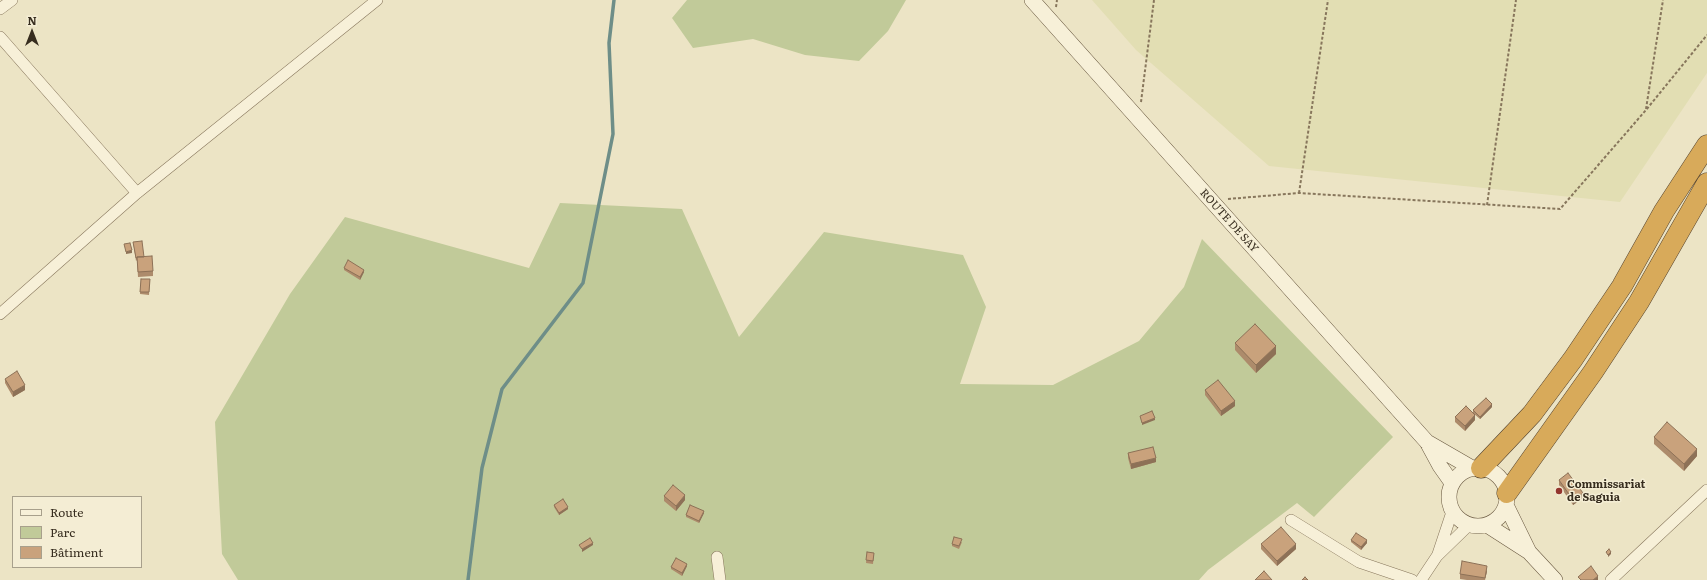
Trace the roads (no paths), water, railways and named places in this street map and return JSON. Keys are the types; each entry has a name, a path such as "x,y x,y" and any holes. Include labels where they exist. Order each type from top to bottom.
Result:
{"highway":[{"path":"1477,468 1532,414 1573,359 1622,286 1664,211 1707,145"},
{"path":"1507,499 1639,302 1707,183"}],"main road":[{"name":"ROUTE DE SAY","path":"1032,0 1139,122 1427,442 1440,466 1452,483"},
{"name":"ROUTE DE SAY","path":"1427,442 1477,468"},
{"path":"1507,499 1500,518 1487,525 1475,527 1469,526 1456,518 1452,512 1448,497 1452,483 1457,476 1477,468 1489,470 1501,479 1507,499 1529,552"},
{"path":"1487,525 1529,552 1555,580"}],"street":[{"path":"0,9 12,0"},
{"path":"0,314 137,193 377,0"},
{"path":"0,37 137,193"},
{"path":"1611,580 1707,490"},
{"path":"1437,556 1452,512"},
{"path":"1291,520 1359,562 1412,580"},
{"path":"1421,580 1437,556 1469,526"},
{"path":"717,557 720,580"}],"waterway":[{"path":"468,580 482,468 502,389 583,283 613,134 609,43 614,0"}],"place":[{"name":"Commissariat de Saguia","path":"1559,491"}]}
